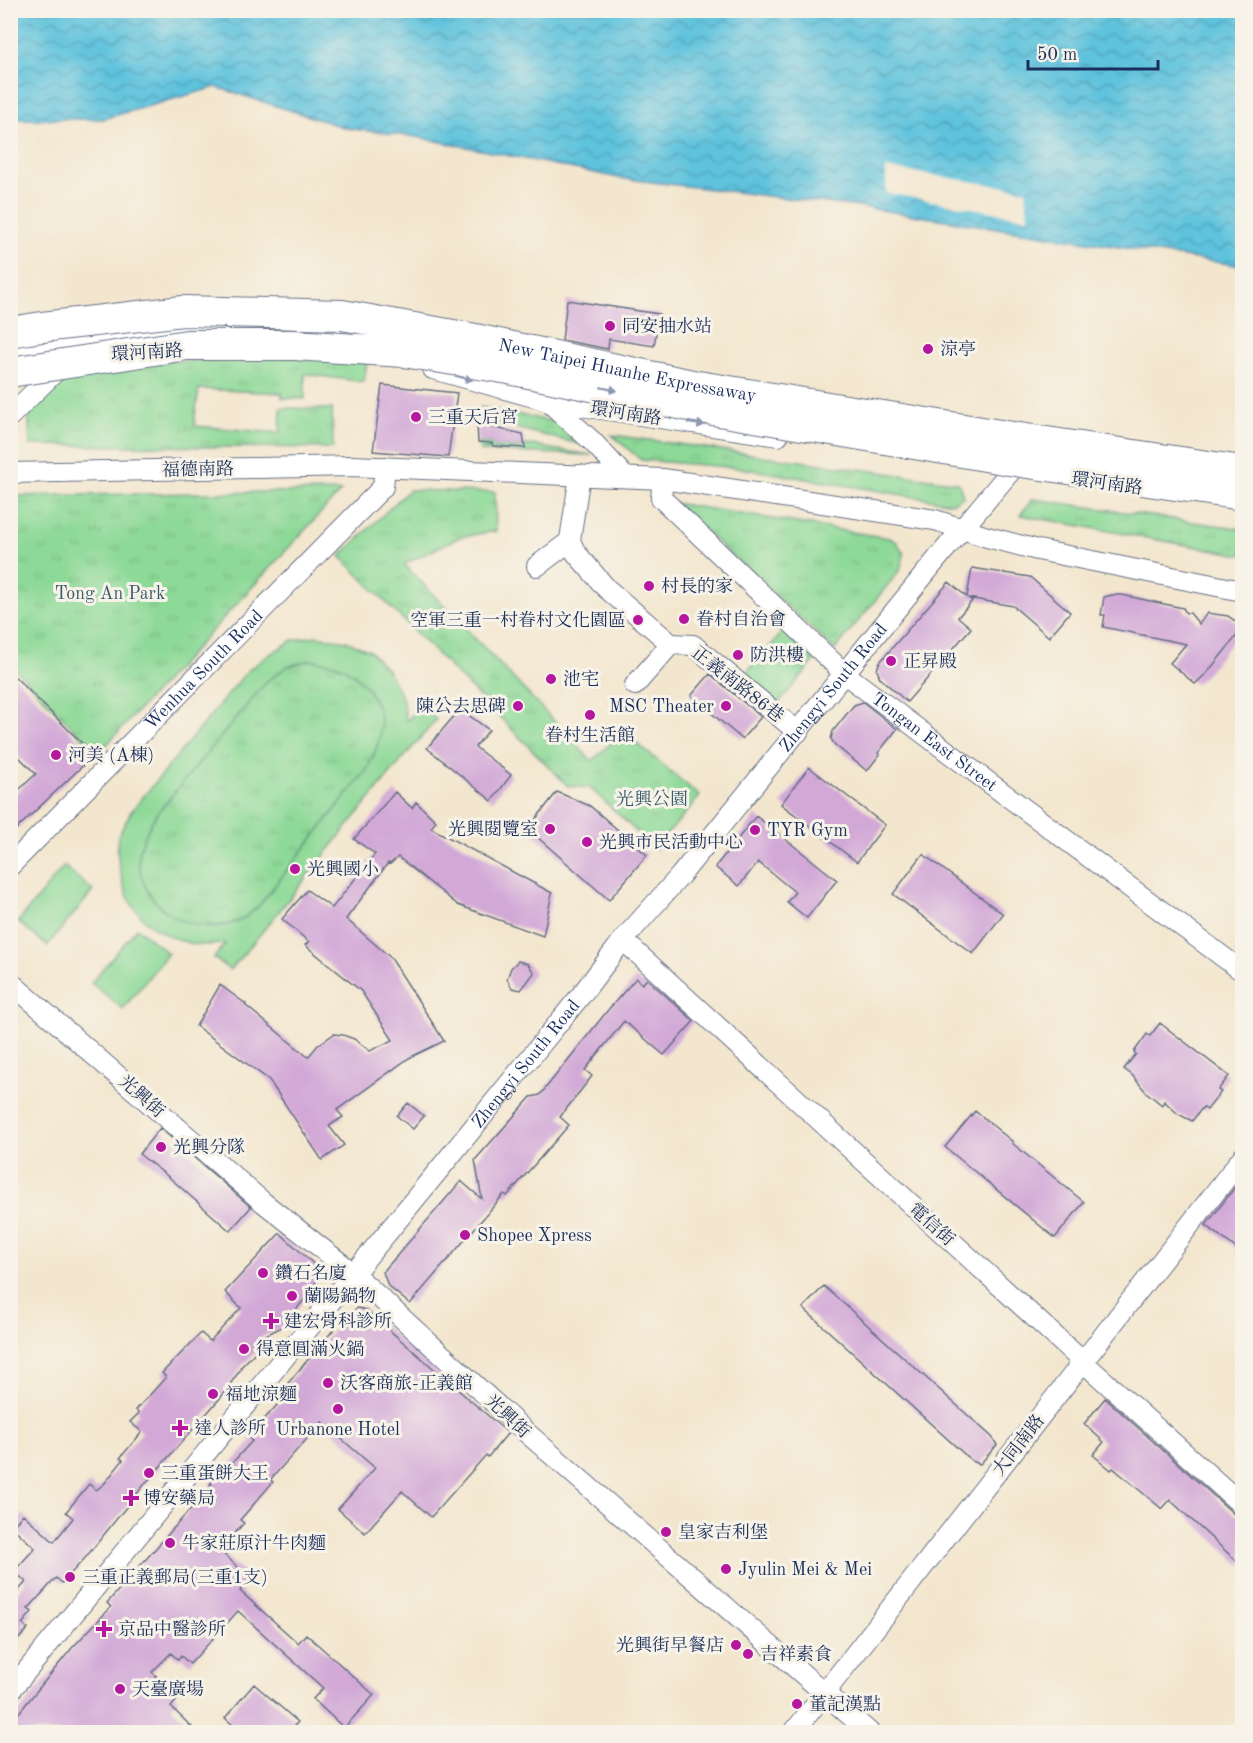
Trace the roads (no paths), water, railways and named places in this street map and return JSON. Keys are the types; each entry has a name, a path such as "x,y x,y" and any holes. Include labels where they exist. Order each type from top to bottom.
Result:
{"highway":[{"name":"New Taipei Huanhe Expressaway","path":"10,332 183,311 342,315 470,338 692,385 1242,471"},
{"path":"10,349 164,328 259,328 346,331 434,343 506,358 594,365"},
{"name":"New Taipei Huanhe Expressaway","path":"10,372 187,345 294,345 404,352 509,369 700,408 1009,460 1242,495"}],"street":[{"path":"10,322 134,304 302,302 371,310 722,386 1242,471"},
{"name":"環河南路","path":"10,364 154,348 382,355 548,401 1242,502"},
{"path":"10,416 69,358"},
{"path":"548,401 593,442 625,477"},
{"name":"Zhengyi South Road","path":"10,1691 582,994 623,940 680,876 1039,438"},
{"name":"福德南路","path":"10,473 385,467 663,479 935,520 963,530"},
{"name":"Wenhua South Road","path":"10,866 383,487 385,467"},
{"path":"537,566 570,541 580,475"},
{"name":"Tongan East Street","path":"663,479 661,498 845,674 1242,971"},
{"path":"963,530 1038,550 1242,591"},
{"name":"正義南路86巷","path":"570,541 576,553 606,588 671,644 693,645 798,732"},
{"path":"635,685 671,644"},
{"name":"電信街","path":"623,940 1242,1505"},
{"name":"光興街","path":"10,981 264,1203 354,1273 527,1433 869,1732"},
{"name":"大同南路","path":"794,1732 1242,1158"}],"water":[{"path":"10,11 1242,11 1242,266 868,208 619,178 417,137 346,128 216,87 103,119 11,119"}],"place":[{"name":"同安抽水站","path":"610,326"},
{"name":"涼亭","path":"928,349"},
{"name":"三重天后宮","path":"416,417"},
{"name":"村長的家","path":"649,586"},
{"name":"眷村自治會","path":"684,619"},
{"name":"空軍三重一村眷村文化園區","path":"638,620"},
{"name":"防洪樓","path":"738,655"},
{"name":"正昇殿","path":"891,661"},
{"name":"池宅","path":"551,679"},
{"name":"陳公去思碑","path":"518,706"},
{"name":"MSC Theater","path":"726,706"},
{"name":"眷村生活館","path":"590,715"},
{"name":"河美 (A棟)","path":"56,755"},
{"name":"光興閱覽室","path":"550,829"},
{"name":"TYR Gym","path":"755,830"},
{"name":"光興市民活動中心","path":"587,842"},
{"name":"光興國小","path":"295,869"},
{"name":"光興分隊","path":"161,1147"},
{"name":"Shopee Xpress","path":"465,1235"},
{"name":"鑽石名廈","path":"263,1273"},
{"name":"蘭陽鍋物","path":"292,1296"},
{"name":"建宏骨科診所","path":"271,1321"},
{"name":"得意圓滿火鍋","path":"244,1349"},
{"name":"沃客商旅-正義館","path":"328,1383"},
{"name":"福地涼麵","path":"213,1394"},
{"name":"Urbanone Hotel","path":"338,1409"},
{"name":"達人診所","path":"180,1428"},
{"name":"三重蛋餅大王","path":"149,1473"},
{"name":"博安藥局","path":"131,1498"},
{"name":"皇家吉利堡","path":"666,1532"},
{"name":"牛家莊原汁牛肉麵","path":"170,1543"},
{"name":"Jyulin Mei & Mei","path":"726,1569"},
{"name":"三重正義郵局(三重1支)","path":"70,1577"},
{"name":"京品中醫診所","path":"104,1629"},
{"name":"光興街早餐店","path":"736,1645"},
{"name":"吉祥素食","path":"748,1654"},
{"name":"天臺廣場","path":"120,1689"},
{"name":"董記漢點","path":"797,1704"}],"park label":[{"name":"Tong An Park","path":"110,593"},
{"name":"光興公園","path":"652,799"}]}
